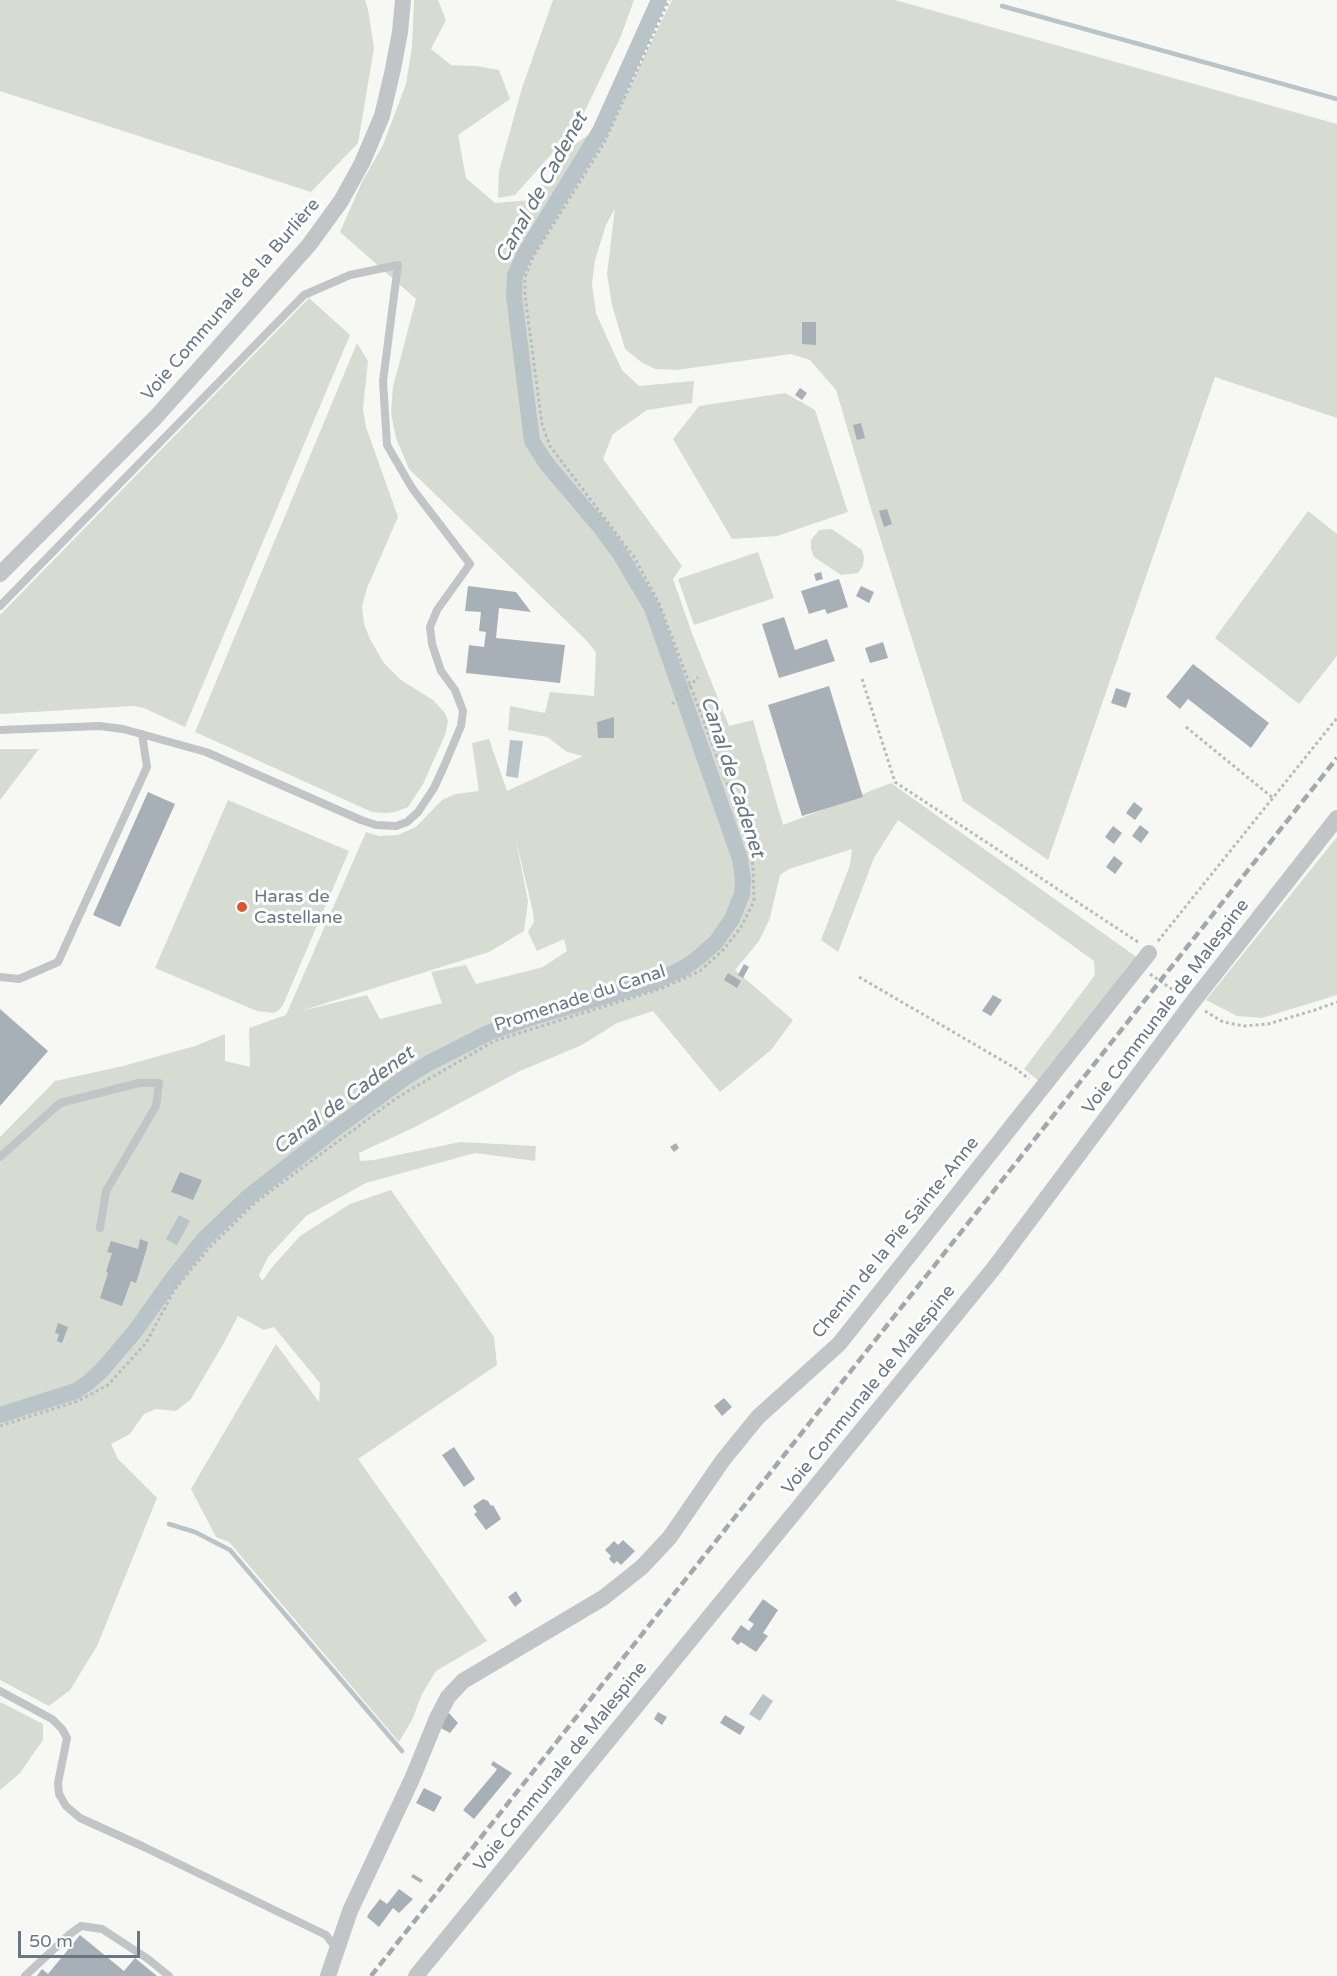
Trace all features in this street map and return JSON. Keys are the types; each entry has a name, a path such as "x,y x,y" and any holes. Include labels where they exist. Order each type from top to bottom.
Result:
{"street":[{"name":"Voie Communale de la Burlière","path":"0,574 155,418 309,245 341,201 362,163 382,117 400,32 403,0"},
{"name":"Voie Communale de Malespine","path":"416,1976 994,1268 1192,1003 1337,818"},
{"name":"Chemin de la Pie Sainte-Anne","path":"328,1976 350,1911 448,1697 463,1681 603,1598 642,1567 670,1537 723,1460 758,1417 839,1344 1149,953"}],"lane":[{"path":"0,606 304,294 350,275 398,265 383,381 387,445 412,488 470,564 437,610 430,627 432,644 441,671 455,690 463,711 461,726 434,788 418,812 407,822 396,826 376,825 206,752 142,734 99,726 0,730"},
{"path":"0,977 19,979 58,962 147,767 142,734"},
{"path":"0,1157 60,1103 140,1083 159,1083 156,1106 106,1191 100,1228"},
{"path":"0,1691 52,1719 62,1729 67,1738 58,1794 66,1806 80,1818 326,1935 332,1940 338,1952"},
{"path":"26,1976 81,1926 102,1929 170,1976"}],"path":[{"name":"Promenade du Canal","path":"0,1426 78,1401 108,1385 146,1343 175,1289 218,1239 256,1202 398,1097 494,1041 663,988 700,971 724,950 741,927 754,901 753,866 747,836 659,603 634,557 550,446 542,424 525,296 525,277 533,257 604,143 669,0"},
{"path":"672,704 698,677"},
{"path":"862,679 895,782 1136,939 1149,953 1150,975 1223,1022 1244,1026 1268,1024 1337,1002"},
{"path":"1149,953 1337,718"},
{"path":"1186,728 1273,798"},
{"path":"859,977 1015,1068 1032,1082 1037,1093"}],"shaded area":[{"path":"0,0 365,0 374,48 358,143 311,192 0,91"},
{"path":"414,0 438,0 446,20 431,49 451,65 499,70 510,99 458,135 466,178 495,203 531,200 574,145 615,116 672,0 895,0 1337,124 1337,418 1215,377 1048,860 963,801 836,390 810,360 791,354 677,370 655,369 641,362 625,349 612,305 607,274 615,208 606,225 595,260 592,284 596,313 608,340 622,370 639,386 694,381 692,403 647,410 613,434 603,459 682,566 673,579 693,636 729,726 753,720 783,825 891,783 1138,958 1040,1082 1024,1069 1095,975 1094,961 898,820 874,858 838,952 821,940 850,865 852,849 789,869 780,875 770,918 759,941 735,970 793,1020 771,1050 720,1092 653,1011 617,1023 582,1045 520,1071 415,1127 359,1153 360,1161 460,1142 536,1146 535,1161 475,1153 366,1183 306,1216 268,1257 259,1275 262,1281 300,1236 350,1204 391,1190 494,1337 497,1365 358,1459 487,1641 436,1671 399,1742 229,1542 216,1537 191,1489 276,1344 319,1402 320,1383 274,1327 264,1330 238,1316 191,1399 176,1411 156,1409 144,1414 130,1434 111,1444 118,1459 157,1498 97,1646 70,1690 49,1706 0,1680 0,1137 55,1081 123,1066 195,1046 225,1034 225,1061 250,1067 249,1028 286,1015 366,832 379,836 398,835 416,827 442,800 455,794 479,791 472,743 489,739 507,791 583,756 567,752 547,737 508,730 510,706 545,713 550,692 594,696 596,652 409,469 396,438 391,413 393,387 416,299 340,232 362,182 383,145 406,84 412,47","holes":["515,836 534,922 528,932 537,951 564,939 567,951 543,967 476,984 466,965 431,972 442,1003 380,1019 367,995 301,1011 489,952 524,931 528,901"]},
{"path":"553,0 634,0 621,36 579,123 515,195 498,198 499,171 522,88"},
{"path":"309,298 350,335 185,727 144,708 133,706 0,714 0,615"},
{"path":"357,343 368,361 363,409 366,427 398,517 367,588 362,606 364,624 384,663 401,680 433,700 445,713 448,721 445,735 423,784 408,807 385,813 372,812 195,732"},
{"path":"785,393 815,410 848,512 777,536 732,539 673,439 699,406"},
{"path":"1308,511 1337,534 1337,656 1299,704 1215,638"},
{"path":"832,529 862,550 863,566 858,573 841,575 814,557 811,540 819,530"},
{"path":"758,552 774,598 694,625 678,579"},
{"path":"510,740 523,741 518,778 506,776"},
{"path":"0,749 39,749 0,800"},
{"path":"228,800 349,851 283,1005 274,1013 257,1011 155,968"},
{"path":"1337,837 1337,995 1262,1018 1237,1016 1206,1000"},
{"path":"179,1215 190,1221 177,1245 166,1239"},
{"path":"763,1694 773,1701 760,1721 749,1714"},
{"path":"0,1702 43,1724 43,1740 20,1773 0,1790"}],"building":[{"path":"802,322 816,322 816,345 802,344"},
{"path":"800,388 807,393 802,400 795,395"},
{"path":"861,423 865,438 857,440 853,425"},
{"path":"887,509 892,524 884,527 879,511"},
{"path":"821,572 823,579 816,581 814,574"},
{"path":"839,579 848,607 827,614 825,609 809,614 801,591"},
{"path":"468,586 516,592 531,612 499,608 496,638 565,645 560,683 466,673 469,645 484,647 486,632 479,631 481,612 465,611"},
{"path":"861,586 874,592 869,603 856,596"},
{"path":"784,617 795,650 827,639 835,661 779,678 762,624"},
{"path":"883,642 888,658 870,663 865,648"},
{"path":"1193,664 1269,723 1251,748 1188,699 1180,709 1166,697"},
{"path":"829,686 863,797 802,816 768,705"},
{"path":"1116,688 1131,693 1126,708 1111,703"},
{"path":"614,717 614,738 598,738 597,722"},
{"path":"148,792 175,804 120,927 93,915"},
{"path":"1134,802 1143,809 1135,820 1126,813"},
{"path":"1140,825 1149,832 1141,843 1132,836"},
{"path":"1113,826 1122,833 1114,844 1105,837"},
{"path":"1114,856 1123,863 1115,874 1106,867"},
{"path":"744,964 749,967 743,978 738,975"},
{"path":"728,973 741,981 737,988 724,980"},
{"path":"993,995 1002,1000 991,1016 982,1011"},
{"path":"0,1009 48,1051 0,1106"},
{"path":"676,1143 679,1148 674,1152 670,1147"},
{"path":"180,1172 202,1180 193,1200 171,1192"},
{"path":"140,1239 148,1242 146,1251 136,1283 131,1281 122,1306 100,1298 112,1253 107,1252 111,1241 138,1249"},
{"path":"58,1323 68,1327 62,1343 57,1341 59,1334 55,1333"},
{"path":"724,1398 732,1407 722,1416 714,1406"},
{"path":"454,1447 475,1479 464,1487 442,1455"},
{"path":"483,1499 491,1506 493,1505 501,1519 486,1530 474,1514 477,1512 473,1506"},
{"path":"623,1540 635,1551 621,1565 617,1561 614,1564 609,1559 611,1556 605,1550 614,1541 618,1545"},
{"path":"516,1591 522,1601 515,1607 508,1597"},
{"path":"763,1599 778,1610 763,1633 768,1636 756,1652 741,1642 738,1645 731,1639 741,1625 749,1631 754,1624 748,1620"},
{"path":"658,1712 667,1717 662,1725 654,1719"},
{"path":"449,1713 458,1723 450,1733 441,1728 443,1720"},
{"path":"725,1715 745,1727 740,1735 720,1723"},
{"path":"493,1761 512,1773 474,1819 463,1810 497,1769 491,1765"},
{"path":"424,1788 442,1797 434,1812 416,1803"},
{"path":"413,1874 423,1880 421,1883 411,1877"},
{"path":"399,1889 413,1899 399,1913 393,1908 379,1927 367,1917 369,1913 380,1899 387,1904"},
{"path":"80,1935 124,1971 135,1958 157,1976 37,1976 42,1969 48,1974"}],"waterway":[{"name":"Canal de Cadenet","path":"0,1415 76,1391 89,1382 136,1330 204,1239 248,1197 403,1079 490,1032 654,982 684,968 716,942 732,919 742,894 740,859 652,608 620,554 546,463 532,441 514,296 515,275 524,255 600,131 659,0"},
{"path":"1002,6 1337,99"},
{"path":"169,1524 195,1532 230,1550 402,1751"}],"railway":[{"path":"371,1976 1337,758"}],"place":[{"name":"Haras de Castellane","path":"242,907"}]}
